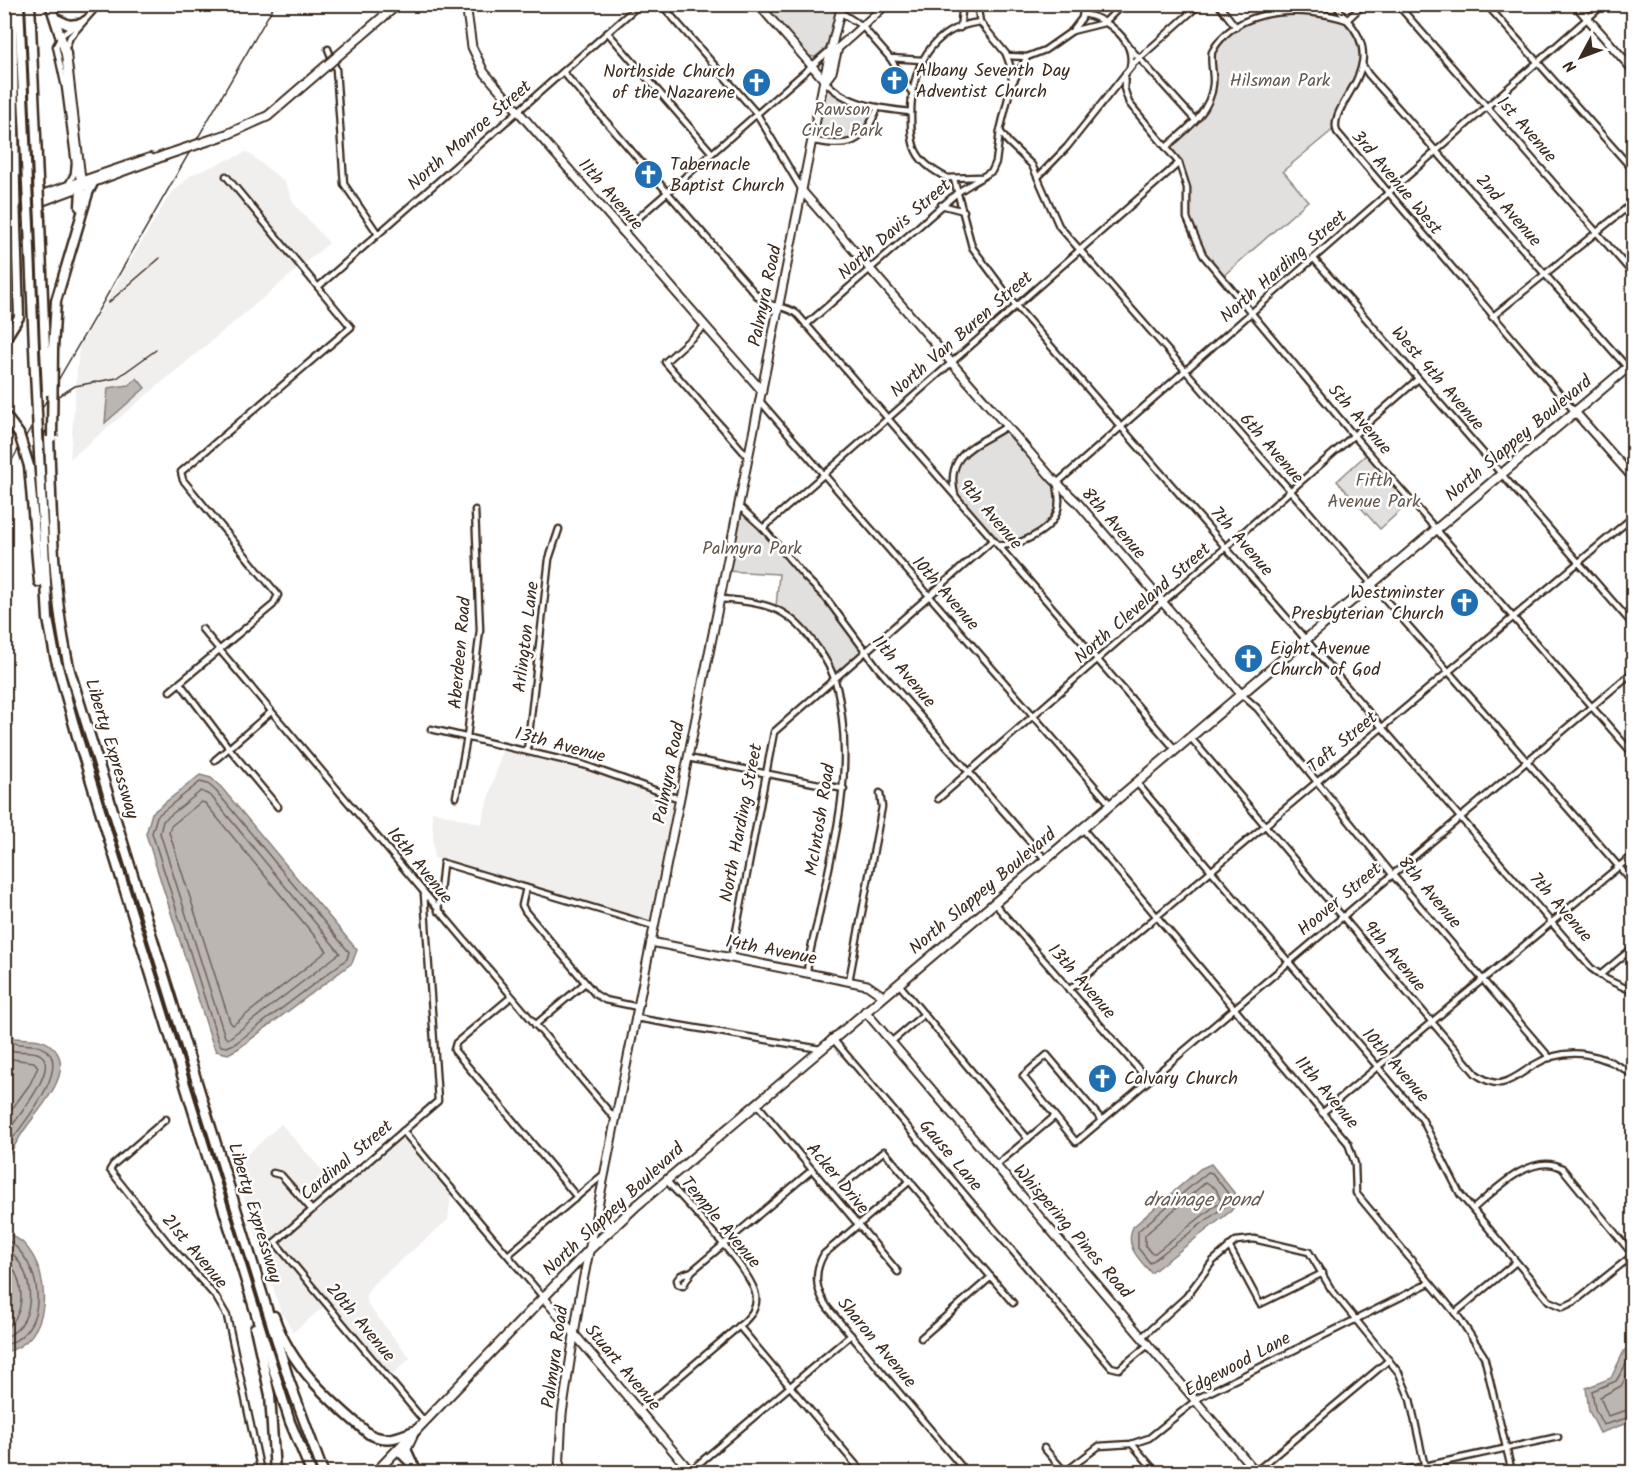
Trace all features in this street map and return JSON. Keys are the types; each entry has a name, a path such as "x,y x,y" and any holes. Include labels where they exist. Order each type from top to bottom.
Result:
{"highway":[{"path":"4,341 19,317 12,4"},
{"name":"Liberty Expressway","path":"19,4 48,619 55,657 77,736 243,1269 310,1473"},
{"path":"30,4 40,221 49,350"},
{"path":"50,4 62,35 66,54"},
{"path":"56,19 69,25 81,21"},
{"path":"49,350 56,301 93,183"},
{"path":"79,222 81,184"},
{"name":"Liberty Expressway","path":"49,350 50,447 57,585 68,661 298,1410 323,1473"},
{"path":"4,414 19,434 29,466 45,631 57,682 77,736"},
{"path":"230,1189 276,1323 289,1352 300,1366 369,1434 380,1439 393,1439 415,1431"},
{"path":"243,1269 270,1395 275,1473"},
{"path":"415,1431 406,1449 417,1470"},
{"path":"398,1450 417,1470"}],"main road":[{"path":"4,208 68,185 93,183 228,134 268,116 398,4"},
{"path":"66,54 81,184"},
{"path":"4,215 81,184 104,172 166,155"},
{"path":"79,157 89,171 104,172"},
{"name":"North Slappey Boulevard","path":"376,1473 589,1250 666,1180 1631,364"},
{"path":"597,1212 601,1222 615,1226"}],"street":[{"path":"68,185 74,174 75,163 65,87 56,49 62,35 99,4"},
{"name":"11th Avenue","path":"465,4 469,34 478,62 517,112 762,390"},
{"name":"North Monroe Street","path":"318,287 640,4"},
{"name":"8th Avenue","path":"661,4 757,114 803,192 1057,483 1078,503 1241,694 1257,708 1392,874 1550,1058"},
{"path":"758,4 834,92 878,107 911,112"},
{"path":"622,232 886,4"},
{"path":"960,28 963,4"},
{"path":"976,4 980,22 1006,54 1011,68 1011,86 1000,130 996,162 986,175 970,179 947,178 933,170 916,151 911,91 922,60 943,36 980,22"},
{"path":"1072,32 1084,14 1084,4"},
{"path":"1006,54 1027,57 1045,50 1072,32 1104,22 1123,4"},
{"path":"1038,177 1067,147 1127,71 1200,4"},
{"path":"1218,4 1236,27"},
{"path":"1335,4 1361,40 1362,64"},
{"path":"1347,20 1364,4"},
{"name":"1st Avenue","path":"1397,4 1634,275"},
{"path":"1486,4 1634,171"},
{"path":"1575,4 1634,71"},
{"name":"North Harding Street","path":"1057,483 1540,63 1604,4"},
{"path":"841,8 862,26 890,58 911,91"},
{"name":"Palmyra Road","path":"559,1473 562,1414 573,1334 589,1250 825,81 832,72 841,8"},
{"path":"1166,147 1195,120 1212,92 1213,50 1236,27 1265,16 1305,10 1347,20"},
{"path":"1084,14 1104,22 1116,31 1195,120"},
{"path":"66,54 67,42 81,21"},
{"path":"608,33 712,153"},
{"path":"1129,47 1132,55 1124,88 1129,103 1179,164"},
{"path":"328,49 336,69 344,184 378,234"},
{"path":"1011,86 1027,57"},
{"path":"890,58 922,60"},
{"name":"2nd Avenue","path":"1362,64 1368,74 1544,274 1631,364 1634,375"},
{"name":"3rd Avenue West","path":"1362,64 1334,126 1341,138 1575,412"},
{"path":"563,72 759,298 768,305 779,306"},
{"path":"813,141 839,146 858,140 867,129 878,107"},
{"name":"6th Avenue","path":"1000,130 1008,142 1027,158 1038,177 1054,218 1080,250 1634,884"},
{"name":"North Van Buren Street","path":"763,528 1179,164"},
{"name":"5th Avenue","path":"1179,164 1187,188 1187,218 1203,255 1355,437 1634,754"},
{"name":"North Davis Street","path":"806,324 941,206 958,192 986,175"},
{"path":"170,692 277,601 274,589 183,480 181,472 351,327 226,176"},
{"name":"7th Avenue","path":"954,179 964,211 969,241 976,254 1016,306 1600,975 1634,992"},
{"path":"1492,317 1634,202"},
{"path":"941,206 964,211"},
{"name":"West 4th Avenue","path":"1314,259 1634,626"},
{"name":"9th Avenue","path":"779,306 793,311 806,324 1175,749"},
{"path":"705,326 665,362 748,458"},
{"name":"North Cleveland Street","path":"938,799 1355,437 1418,379"},
{"name":"10th Avenue","path":"760,401 1110,804"},
{"path":"1575,412 1634,479"},
{"path":"956,498 953,475 957,460 981,439 998,433 1007,426"},
{"path":"1624,469 1634,462"},
{"path":"998,545 1022,541 1051,522 1059,504 1057,483"},
{"name":"11th Avenue","path":"739,506 763,528 837,611 865,651 1045,859"},
{"name":"Aberdeen Road","path":"456,798 467,737 480,618 476,510"},
{"name":"Taft Street","path":"1070,990 1634,516"},
{"name":"Arlington Lane","path":"527,750 549,559 559,529"},
{"name":"North Harding Street","path":"731,958 774,732 993,540"},
{"name":"McIntosh Road","path":"720,599 758,604 786,613 806,630 836,678 844,736 844,789 807,973"},
{"name":"16th Avenue","path":"202,629 616,1120"},
{"name":"Hoover Street","path":"1054,1117 1076,1142 1634,671"},
{"path":"180,683 229,748 278,807"},
{"path":"215,760 271,712"},
{"name":"13th Avenue","path":"430,729 584,765 680,799"},
{"name":"9th Avenue","path":"1190,737 1475,1073 1488,1081 1500,1083 1509,1081 1550,1058"},
{"path":"688,758 844,789"},
{"name":"10th Avenue","path":"1136,782 1422,1119 1452,1180 1549,1301 1563,1307 1574,1302 1633,1255"},
{"path":"849,981 882,807 880,794"},
{"name":"11th Avenue","path":"1082,828 1232,1008 1345,1138 1353,1154 1356,1193 1455,1313 1484,1356 1512,1473"},
{"path":"1322,1113 1634,854"},
{"path":"438,910 443,864 654,926"},
{"path":"526,888 522,905 525,911 585,983 604,1000 638,1007"},
{"name":"Cardinal Street","path":"275,1242 436,1102 439,1090 424,894"},
{"name":"13th Avenue","path":"994,903 1148,1080"},
{"name":"14th Avenue","path":"651,942 872,986 883,996"},
{"path":"1600,975 1634,947"},
{"path":"535,1025 585,983"},
{"path":"898,983 1028,1139"},
{"path":"511,997 455,1045 458,1055 577,1197"},
{"name":"Whispering Pines Road","path":"865,1011 1256,1472"},
{"path":"891,1042 924,1014"},
{"path":"636,1018 820,1049"},
{"name":"Gause Lane","path":"832,1038 1114,1370 1119,1369 1148,1345"},
{"path":"1550,1058 1576,1053 1592,1054 1606,1059 1634,1076"},
{"path":"995,1166 1054,1117 1023,1076 1047,1055 1101,1119"},
{"name":"Acker Drive","path":"756,1103 898,1272"},
{"name":"21st Avenue","path":"166,1119 108,1170 222,1306 233,1337 261,1473"},
{"name":"Stuart Avenue","path":"403,1131 691,1472"},
{"path":"842,1186 884,1151 1013,1303"},
{"path":"1473,1209 1518,1172 1554,1165 1562,1168 1633,1255"},
{"path":"692,1271 812,1170"},
{"path":"273,1173 281,1175 311,1209"},
{"path":"508,1255 605,1173"},
{"name":"Temple Avenue","path":"639,1411 739,1326 753,1311 756,1297 750,1279 666,1180"},
{"name":"Sharon Avenue","path":"910,1181 824,1254 816,1277 819,1295 966,1473"},
{"path":"1142,1337 1186,1297 1213,1261 1236,1241 1247,1238 1302,1249 1313,1257 1330,1289 1399,1373 1410,1399 1426,1470"},
{"name":"20th Avenue","path":"275,1242 424,1421"},
{"path":"1229,1246 1260,1304 1323,1273"},
{"path":"1455,1313 1516,1262"},
{"path":"921,1338 991,1277"},
{"name":"Edgewood Lane","path":"1065,1472 1099,1446 1132,1444 1156,1433 1195,1400 1429,1283"},
{"path":"739,1326 862,1473"},
{"path":"691,1472 851,1335"},
{"path":"1256,1472 1389,1360"},
{"path":"1397,1473 1426,1470 1558,1437"},
{"path":"1132,1444 1156,1473"},
{"path":"1044,1448 1065,1472"}],"shaded area":[{"path":"247,152 285,182 294,204 329,243 70,459 79,347 169,196 191,175"},
{"path":"503,747 580,767 673,801 649,921 434,858 432,811 481,824"},
{"path":"281,1124 340,1190 403,1135 451,1194 448,1220 373,1284 366,1295 368,1305 410,1358 391,1376 330,1302 293,1332 280,1309 234,1166"}],"green space":[{"path":"764,5 841,5 826,48 815,57 809,56"},
{"name":"Hilsman Park","path":"1305,11 1347,20 1361,40 1362,63 1335,120 1335,128 1283,171 1308,201 1222,277 1203,255 1188,218 1188,196 1179,161 1167,147 1192,126 1207,106 1212,89 1212,58 1217,45 1225,35 1250,21"},
{"name":"Rawson Circle Park","path":"825,83 833,91 877,108 867,129 847,144 813,141"},
{"path":"1007,426 1054,478 1060,497 1059,508 1044,527 1021,539 998,545 956,498 956,465 981,439"},
{"name":"Fifth Avenue Park","path":"1369,452 1411,501 1380,529 1337,481"},
{"name":"Palmyra Park","path":"738,507 826,598 864,651 836,677 801,624 776,607 779,574 726,571"}],"water":[{"path":"137,378 145,388 105,423 108,388 129,385"},
{"path":"200,775 211,778 221,787 357,950 352,963 228,1054 216,1051 212,1042 146,834 152,813"},
{"path":"4,1026 14,1038 46,1042 58,1054 61,1064 55,1087 24,1130 5,1162"},
{"name":"drainage pond","path":"1211,1164 1236,1195 1236,1204 1231,1211 1151,1273 1134,1252 1130,1240 1133,1227 1200,1169"},
{"path":"5,1231 22,1242 33,1257 40,1272 43,1306 32,1335 20,1346 5,1352"},
{"path":"1633,1343 1633,1421 1600,1433 1589,1411 1586,1388 1611,1378 1624,1351"}],"railway":[{"path":"4,474 275,4"},
{"path":"108,303 160,258"},
{"path":"48,403 75,386 117,378 156,350"}],"place":[{"name":"Albany Seventh Day Adventist Church","path":"895,81"},
{"name":"Northside Church of the Nazarene","path":"756,82"},
{"name":"Tabernacle Baptist Church","path":"649,175"},
{"name":"Westminster Presbyterian Church","path":"1465,603"},
{"name":"Eight Avenue Church of God","path":"1249,659"},
{"name":"Calvary Church","path":"1103,1079"}]}
